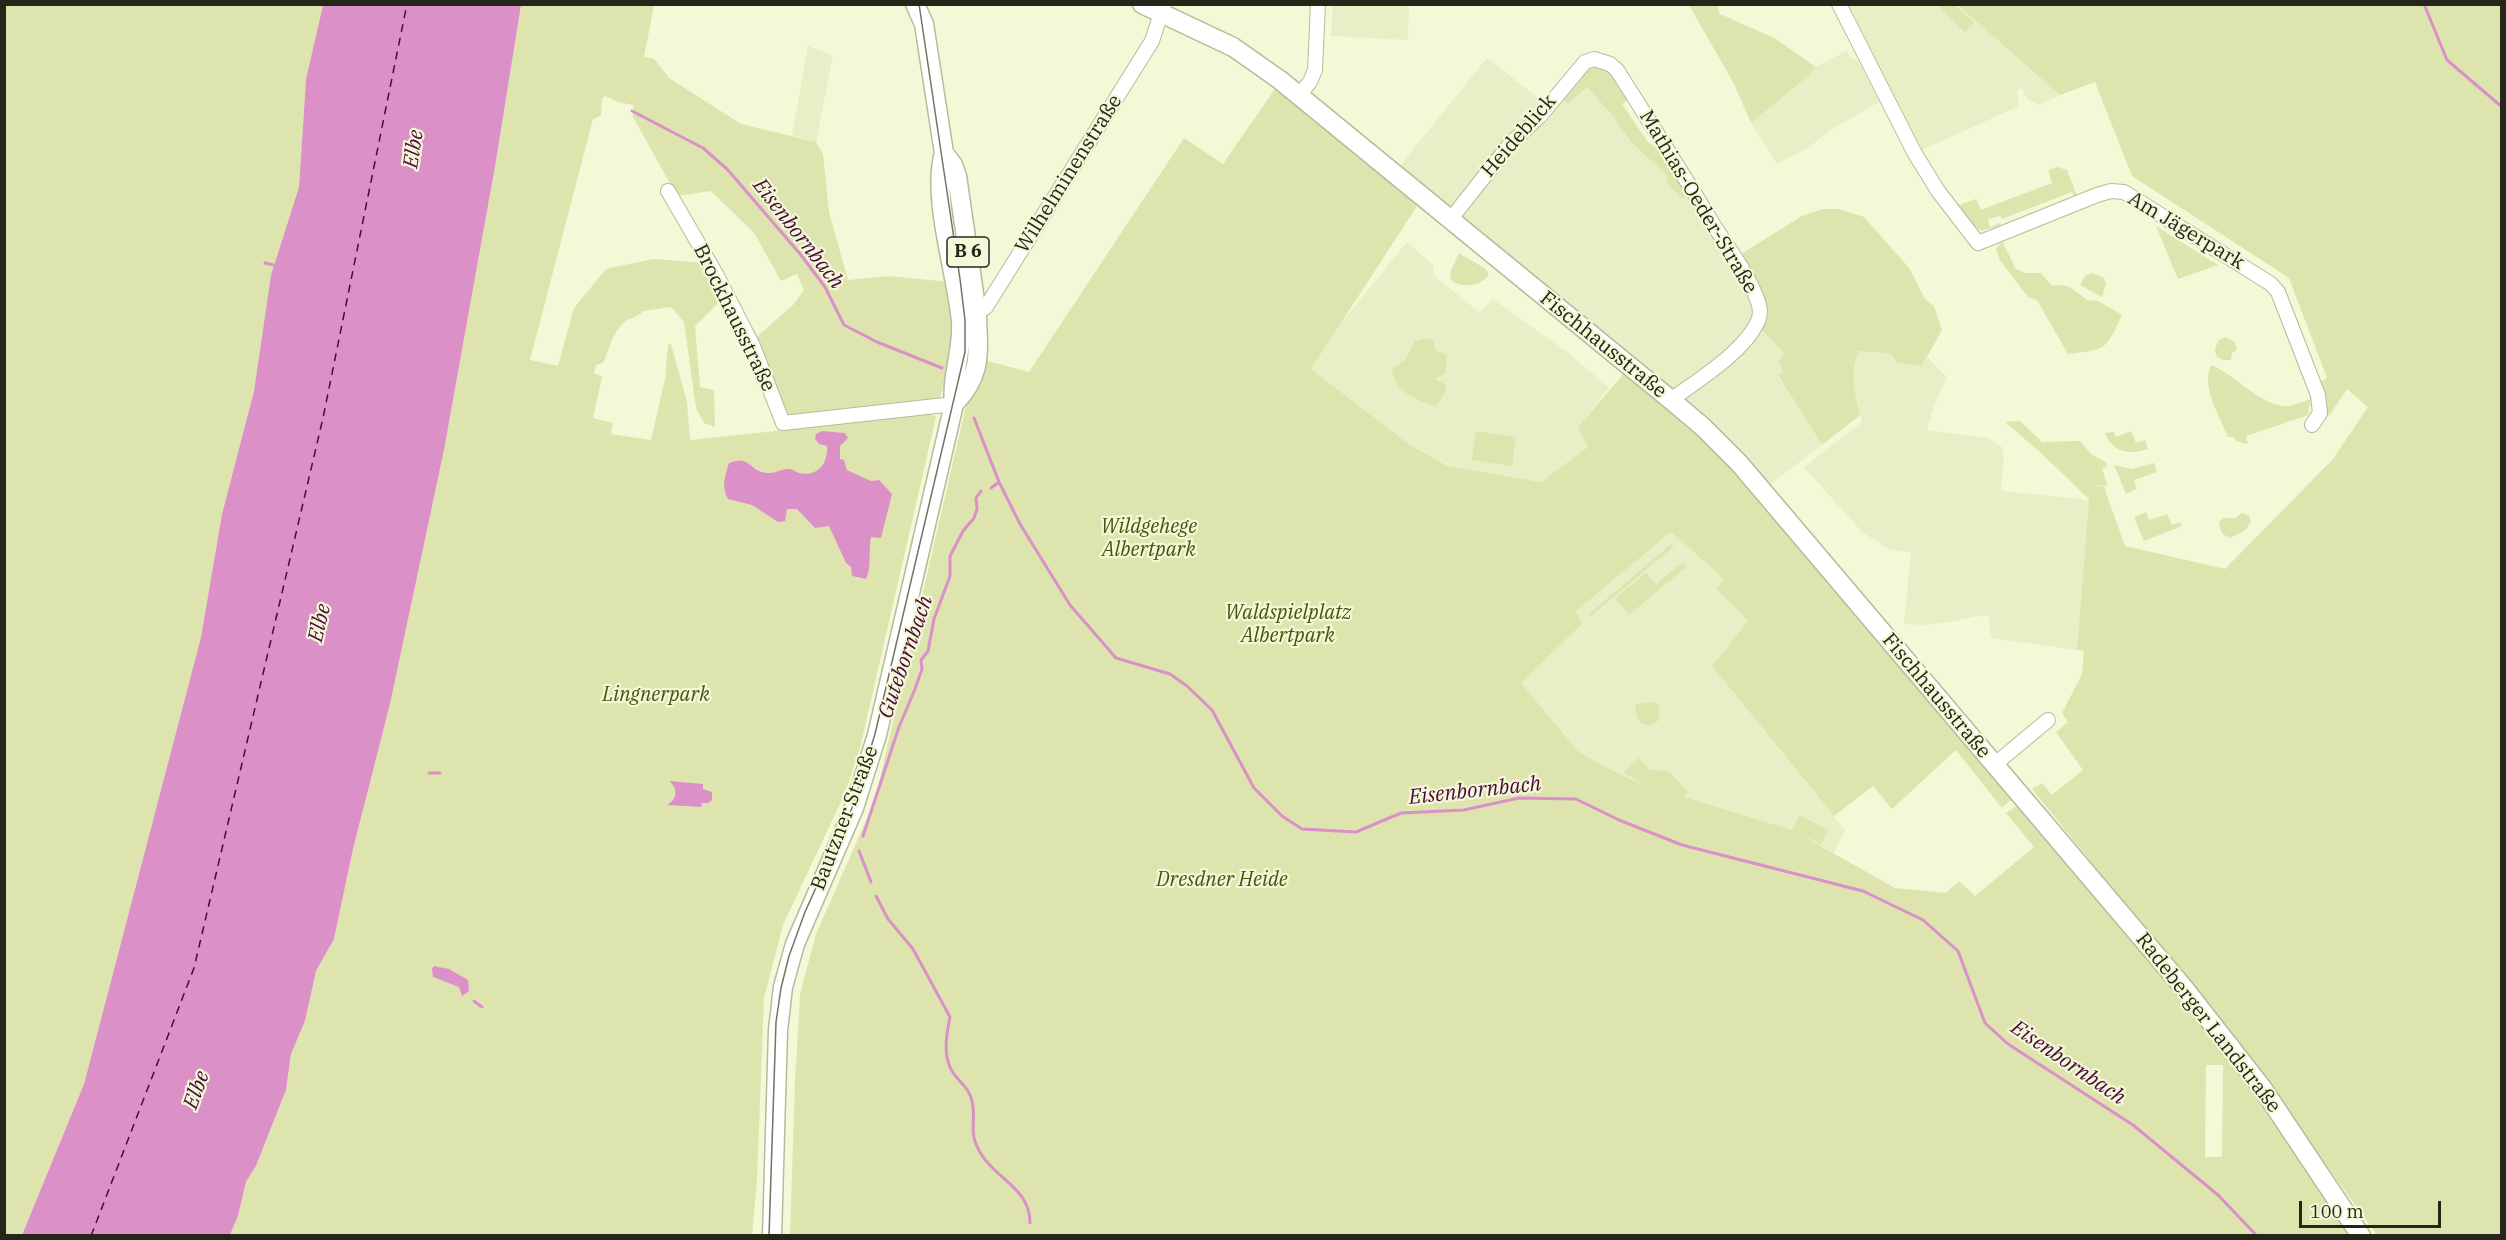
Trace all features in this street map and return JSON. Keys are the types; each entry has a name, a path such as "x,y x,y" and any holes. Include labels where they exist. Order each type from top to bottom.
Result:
{"main road":[{"name":"Bautzner Straße","path":"772,1236 778,1030 783,987 795,944 854,808 874,746 954,404 953,379 959,348 969,318 941,188 941,162 944,153 924,24 915,4"},
{"name":"Bautzner Straße","path":"924,24 927,4"},
{"name":"Fischhausstraße","path":"1142,4 1163,8 1233,47 1299,95 1703,427 1739,463 2042,820"},
{"name":"Radeberger Landstraße","path":"2042,820 2239,1056 2292,1130 2361,1236"}],"street":[{"path":"1299,95 1310,82 1315,70 1318,4"},
{"name":"Am Jägerpark","path":"1839,4 1914,152 1938,191 1978,243 2097,195 2111,191 2124,192 2271,284 2278,292 2318,395 2320,413 2312,425"},
{"name":"Wilhelminenstraße","path":"969,318 986,308 1152,42 1163,8"},
{"name":"Heideblick","path":"1450,220 1510,144 1540,116 1577,69 1594,58"},
{"name":"Mathias-Oeder-Straße","path":"1594,58 1617,69 1745,275 1758,302 1759,320 1742,343 1729,356 1671,400"},
{"name":"Brockhausstraße","path":"668,191 716,274 753,346 783,423 954,404"},
{"name":"Fischhausstraße","path":"1994,765 2048,720"}],"shaded area":[{"path":"1333,5 1409,5 1408,40 1331,36"},
{"path":"1848,5 1961,5 2060,95 2040,105 2027,99 2022,88 2017,90 2019,106 1922,150"},
{"path":"808,46 833,56 816,142 792,135"},
{"path":"1846,51 1851,58 1858,61 1879,102 1832,129 1809,147 1777,164 1751,123 1816,67"},
{"path":"1487,58 1542,101 1534,112 1534,116 1459,202 1451,208 1446,208 1398,168"},
{"path":"1587,86 1631,142 1690,193 1753,302 1750,321 1785,354 1783,371 1778,376 1822,445 1768,486 1673,392 1461,219 1461,213 1512,147 1561,97"},
{"path":"1407,242 1434,266 1433,275 1479,312 1493,299 1572,356 1609,388 1578,427 1588,447 1542,482 1449,466 1410,445 1311,369 1337,328"},
{"path":"1859,351 1891,354 1897,363 1922,366 1928,358 1947,378 1934,406 1927,430 1988,438 2002,447 2004,453 2001,491 2089,500 2077,650 1991,638 1989,617 1982,615 1925,625 1904,624 1911,553 1889,549 1862,532 1804,467 1862,422 1852,386 1855,359"},
{"path":"1671,532 1724,579 1716,589 1748,622 1712,666 1845,830 1834,853 1791,830 1642,785 1607,768 1578,751 1521,683 1583,623 1575,612"}],"green space":[{"path":"5,5 323,5 306,79 299,187 271,275 254,391 222,514 201,637 84,1084 22,1235 5,1236"},
{"name":"Lingnerpark","path":"521,5 654,5 644,57 654,59 669,78 741,124 816,142 823,154 829,212 848,280 889,276 950,282 955,318 950,359 940,399 930,404 786,419 754,339 793,305 804,290 797,274 781,281 754,233 711,191 677,196 633,117 633,105 605,96 602,99 601,116 593,119 530,360 558,366 574,308 606,269 653,259 704,263 722,299 695,326 700,387 714,390 715,427 704,423 696,408 684,322 671,307 643,311 625,321 616,332 603,363 596,365 594,373 602,377 593,418 613,423 611,434 651,440 665,379 668,344 671,344 687,402 690,440 776,431 786,426 928,413 936,417 860,748 845,793 783,925 764,998 757,1181 752,1235 230,1236 238,1216 246,1182 256,1166 286,1090 291,1054 305,1021 316,971 334,939 353,849 390,704 444,450 496,161"},
{"path":"1689,5 1717,5 1720,14 1774,38 1816,67 1751,123 1734,84"},
{"path":"1937,5 1955,5 1974,23 1965,32"},
{"path":"1958,5 2501,5 2501,1235 2377,1235 2231,1034 2032,789 2042,783 2052,795 2083,770 2056,732 2068,722 2062,713 2082,674 2084,651 2077,650 2089,499 2005,422 2020,421 2042,442 2080,441 2091,454 2107,463 2102,469 2108,486 2091,485 2104,487 2125,546 2225,569 2333,459 2368,407 2347,389 2329,416 2319,383 2327,378 2289,278 2132,176 2095,82 2060,95"},
{"path":"1591,66 1612,71 1630,98 1622,104 1648,142 1665,155 1690,193 1682,198 1666,182 1668,176 1631,142 1612,115 1587,87 1568,104 1561,97 1584,69"},
{"name":"Dresdner Heide","path":"1277,86 1419,203 1311,369 1410,445 1448,466 1541,482 1588,447 1578,427 1625,372 1718,449 2014,797 2002,808 1956,750 1892,809 1873,786 1834,816 1712,666 1748,621 1716,589 1724,579 1671,532 1575,612 1583,623 1521,683 1578,751 1647,787 1624,772 1639,758 1649,770 1669,771 1688,792 1684,797 1792,830 1800,815 1828,830 1821,844 1799,834 1895,888 1946,893 1959,881 1975,896 2034,847 2006,813 2020,804 2235,1060 2354,1236 790,1236 800,994 816,934 875,800 977,358 1029,372 1184,138 1223,164","holes":["2206,1065 2223,1065 2222,1157 2205,1157"]},
{"path":"2057,167 2067,170 2077,196 2075,199 2072,192 2002,219 2000,216 1988,219 1990,227 2000,223 2001,225 1982,231 1973,226 1959,205 1976,199 1981,210 2052,183 2048,170"},
{"path":"1822,209 1838,209 1864,217 1910,269 1925,299 1934,306 1942,330 1922,366 1897,363 1891,354 1859,351 1853,375 1860,415 1822,445 1778,375 1783,371 1778,361 1785,354 1760,329 1767,309 1741,254 1802,216"},
{"path":"2156,226 2218,265 2178,279"},
{"path":"2002,241 2016,269 2026,273 2041,273 2052,286 2067,286 2087,300 2098,301 2122,315 2108,342 2098,349 2068,354 2037,300 2028,297 1999,259 1996,249"},
{"path":"1459,253 1486,269 1489,275 1486,279 1471,285 1460,285 1451,280 1450,273"},
{"path":"2092,273 2103,277 2106,283 2102,297 2080,285 2085,276"},
{"path":"2225,337 2234,341 2237,349 2232,353 2231,360 2217,357 2215,350 2218,341"},
{"path":"1426,338 1433,340 1436,351 1447,355 1445,373 1435,379 1446,385 1445,393 1436,406 1408,394 1393,377 1392,369 1405,360 1415,341"},
{"path":"2211,365 2256,395 2275,404 2290,406 2311,399 2308,415 2246,436 2248,444 2236,441 2234,437 2228,437 2210,392 2208,374"},
{"path":"1476,431 1516,437 1512,466 1472,460"},
{"path":"2131,431 2136,443 2145,440 2148,449 2134,452 2122,451 2112,445 2105,433 2114,432 2116,437"},
{"path":"2154,463 2157,472 2134,480 2137,489 2126,494 2114,465 2132,469"},
{"path":"2146,512 2149,520 2167,514 2172,525 2180,522 2182,526 2144,541 2134,517"},
{"path":"2242,513 2249,516 2251,521 2246,530 2230,538 2223,534 2219,522 2223,518 2235,518"},
{"path":"1671,544 1674,546 1591,616 1589,614"},
{"path":"1683,562 1687,566 1629,615 1615,598 1646,573 1656,584"},
{"path":"1653,702 1659,706 1659,720 1651,725 1642,724 1637,717 1636,704"}],"water":[{"name":"Elbe","path":"323,5 521,5 496,161 444,450 390,704 353,849 334,939 316,971 305,1021 291,1054 286,1090 256,1166 246,1182 238,1216 230,1235 22,1235 84,1084 201,637 222,514 254,391 271,275 299,187 306,79"},
{"path":"822,431 845,433 848,438 840,446 840,459 844,460 847,470 871,481 879,480 892,494 881,538 871,537 866,579 852,576 851,567 846,563 829,526 815,528 797,509 787,509 785,521 778,522 752,505 728,499 726,495 724,481 729,463 736,461 746,462 761,472 767,473 787,469 806,474 816,471 824,464 827,452 827,446 819,444 815,439 816,434"},
{"path":"669,781 703,784 703,789 712,792 712,800 702,803 701,807 667,805 671,803 676,793"},
{"path":"434,966 449,969 468,980 469,991 462,996 459,987 433,977"}],"waterway":[{"path":"2424,4 2447,60 2502,107"},
{"name":"Eisenbornbach","path":"632,111 703,148 727,169 801,255 825,287 844,325 877,342 942,368"},
{"path":"265,263 278,266"},
{"name":"Eisenbornbach","path":"974,418 999,482 1020,524 1070,605 1116,658 1170,674 1187,686 1212,710 1254,788 1282,816 1302,829 1356,832 1401,813 1464,810 1519,798 1576,799 1619,820 1682,845 1863,891 1923,920 1958,951 1985,1023 2008,1044 2133,1125 2218,1195 2257,1236"},
{"name":"Gutebornbach","path":"991,488 999,482"},
{"name":"Gutebornbach","path":"863,836 899,727 922,669 921,660 928,651 934,619 950,576 950,556 963,531 974,518 977,509 976,498 981,491"},
{"path":"429,773 440,773"},
{"name":"Gutebornbach","path":"859,851 871,882"},
{"name":"Gutebornbach","path":"876,896 888,919 913,949 950,1017 946,1042 948,1061 952,1072 970,1096 974,1139 988,1163 1012,1185 1025,1201 1030,1223"},
{"path":"474,1001 482,1007"}],"ferry route":[{"path":"91,1236 194,968 323,418 407,4"}],"tram line":[{"path":"769,1236 776,1022 781,988 789,956 805,912 852,808 875,734 965,352 965,320 960,279 919,4"}],"park label":[{"name":"Wildgehege Albertpark","path":"1149,538"},
{"name":"Waldspielplatz Albertpark","path":"1288,624"}]}
